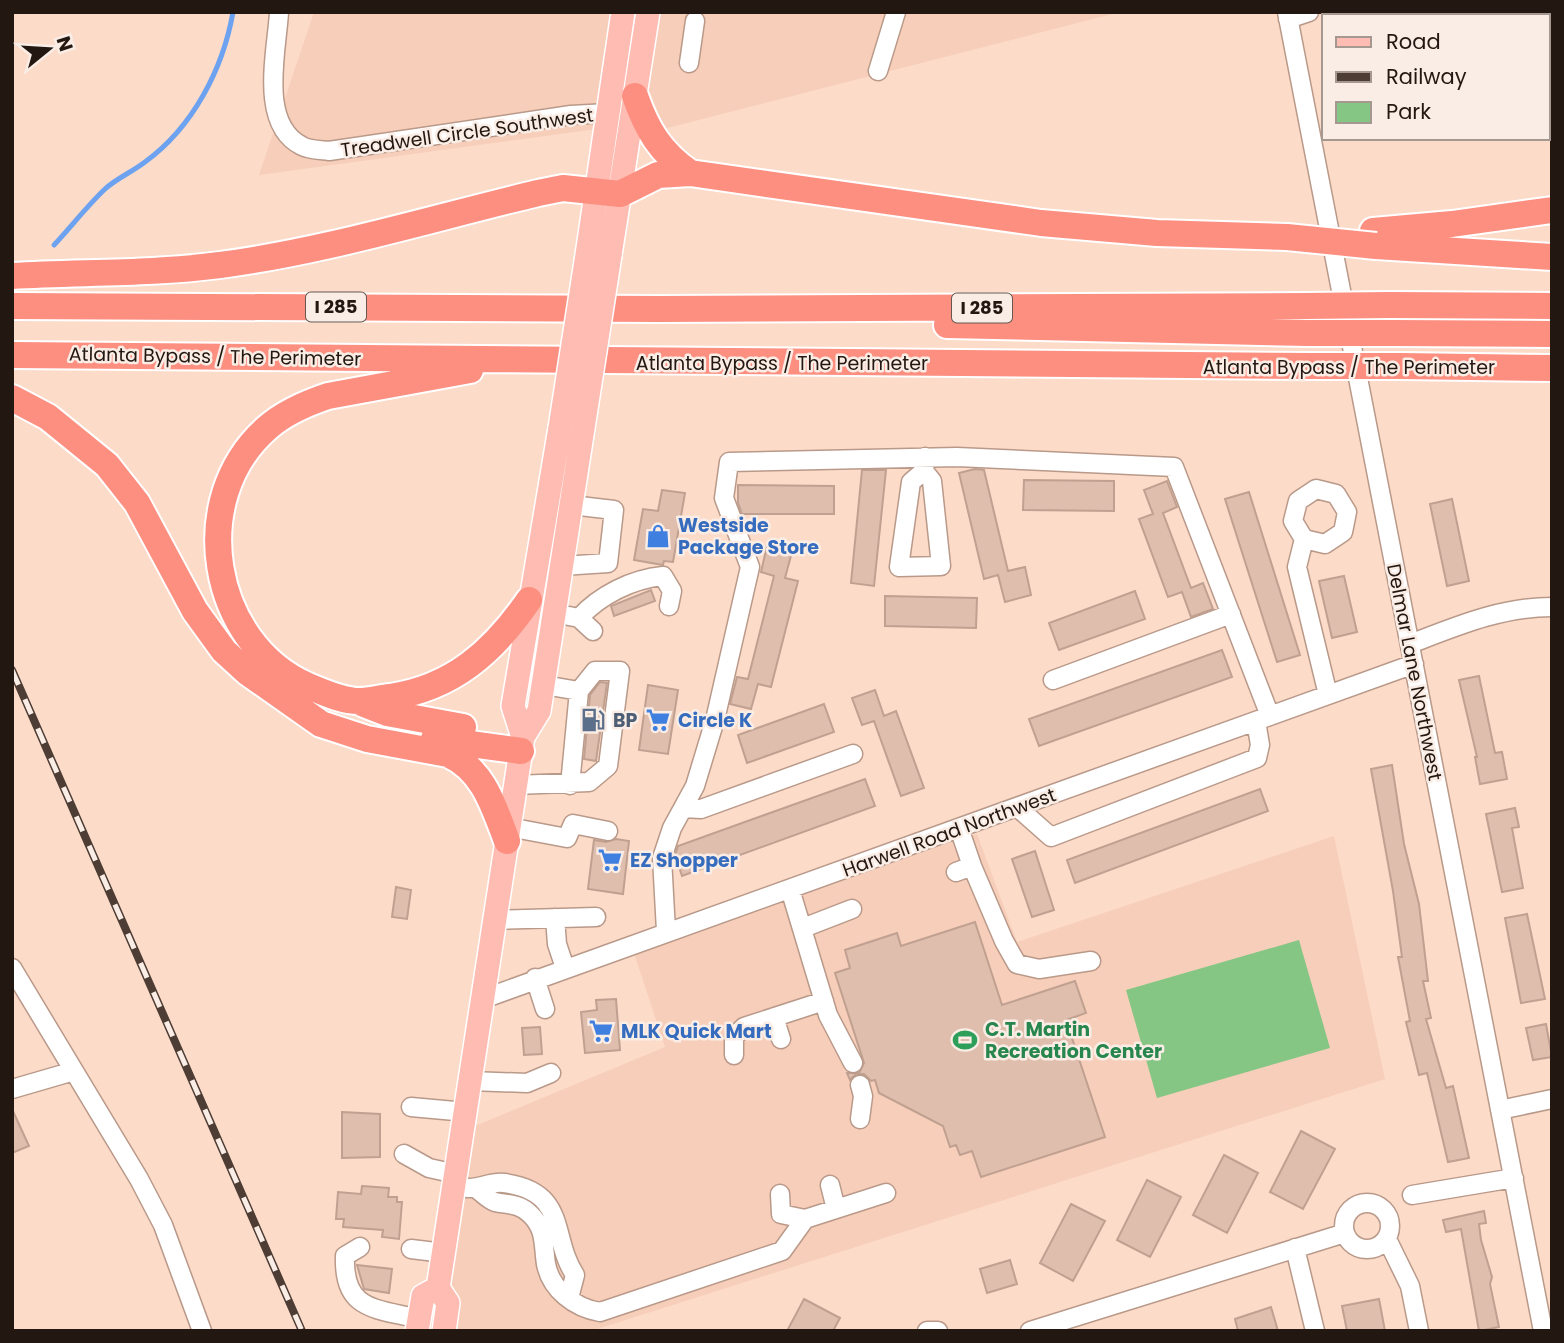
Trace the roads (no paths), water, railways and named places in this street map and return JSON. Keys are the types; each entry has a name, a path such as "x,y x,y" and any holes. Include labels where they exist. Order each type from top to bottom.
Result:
{"highway":[{"path":"635,96 648,131 660,149 690,173"},
{"path":"12,276 136,273 221,265 270,257 538,193 564,188 608,193 658,176 690,173 1041,223 1157,233 1374,238 1552,257"},
{"path":"1374,238 1552,210"},
{"name":"I 285","path":"12,306 659,309 1552,306"},
{"path":"659,309 860,323 1308,333 1552,334"},
{"name":"Atlanta Bypass / The Perimeter","path":"12,355 179,354 506,361 1552,369"},
{"path":"506,361 430,380 351,390 306,404 267,428 235,470 221,512 217,539 224,589 233,613 246,635 278,668 321,691 387,713 522,744"},
{"path":"12,398 48,417 107,465 137,503 209,633 247,672 275,690 297,710 321,724 367,739 449,754 460,760 471,769 490,796 508,834"},
{"path":"357,702 411,694 456,675 494,646 529,600"},
{"path":"275,690 366,725 522,744"}],"main road":[{"path":"608,193 608,113 623,12"},
{"path":"522,744 513,706 529,600 560,428 598,255 608,193 635,96 648,12"},
{"path":"444,1331 448,1303 438,1288 444,1252 463,1183 470,1081 522,744 539,711 555,614 583,428 598,255"},
{"path":"418,1325 423,1296 438,1288"}],"street":[{"name":"Treadwell Circle Southwest","path":"279,12 274,104 282,128 302,146 329,151 571,115 608,113"},
{"path":"878,71 896,12"},
{"path":"1288,15 1309,12"},
{"name":"Delmar Lane Northwest","path":"1288,15 1544,1331"},
{"path":"688,64 695,22"},
{"path":"666,931 662,858 672,828 695,786 715,720 750,567 724,498 729,462 1174,467 1231,614 1263,719 1256,758 1051,837 1017,807"},
{"path":"924,464 932,481 941,566 900,567 911,482 924,464"},
{"path":"562,566 608,563 614,510 570,505"},
{"path":"1304,539 1297,567 1328,695"},
{"path":"579,618 597,599 651,577 663,576 672,591 669,606"},
{"path":"1410,644 1473,619 1522,607 1552,607"},
{"path":"555,614 579,618 593,631"},
{"path":"1053,680 1231,614"},
{"name":"Harwell Road Northwest","path":"483,999 535,978 1414,664"},
{"path":"516,785 570,785 589,782 608,766 620,671 595,671 579,691 570,785"},
{"path":"544,685 579,691"},
{"path":"683,808 701,809 853,754"},
{"path":"508,834 567,838 573,824 608,831"},
{"path":"959,828 964,869 1017,964 1039,969 1091,961"},
{"path":"790,889 824,1002 853,1063"},
{"path":"803,928 852,908"},
{"path":"495,920 596,917"},
{"path":"555,918 557,944 565,968"},
{"path":"12,968 163,1225 202,1331"},
{"path":"535,978 544,1009"},
{"path":"734,1055 734,1037 744,1027 824,1002"},
{"path":"774,1017 781,1039"},
{"path":"12,1089 74,1071"},
{"path":"470,1081 527,1083 551,1073"},
{"path":"860,1085 863,1096 860,1119"},
{"path":"1500,1110 1552,1099"},
{"path":"411,1107 466,1112"},
{"path":"404,1154 463,1183 493,1202 518,1205 530,1213 541,1226 550,1277 583,1309 600,1312 782,1251 805,1219"},
{"path":"1412,1195 1514,1178"},
{"path":"463,1183 508,1183 533,1193 552,1208 558,1221 567,1262 582,1273 569,1298"},
{"path":"830,1185 836,1209"},
{"path":"780,1194 773,1214 805,1219 886,1193"},
{"path":"1369,1203 1377,1205 1388,1216 1390,1232 1387,1239 1367,1250 1353,1245 1345,1233 1349,1212 1354,1207 1369,1203"},
{"path":"1030,1331 1345,1233"},
{"path":"1387,1239 1410,1286 1419,1331"},
{"path":"360,1247 345,1256 344,1278 350,1293 370,1307 418,1325"},
{"path":"1295,1248 1315,1331"},
{"path":"411,1249 444,1252"},
{"path":"927,1331 938,1331"}],"waterway":[{"path":"54,245 105,189 140,166 178,132 213,75 222,55 233,12"}],"railway":[{"path":"12,670 302,1331"}],"place":[{"name":"Westside Package Store","path":"658,536"},
{"name":"BP","path":"593,720"},
{"name":"Circle K","path":"658,720"},
{"name":"EZ Shopper","path":"610,860"},
{"name":"MLK Quick Mart","path":"601,1031"},
{"name":"C.T. Martin Recreation Center","path":"965,1040"}]}
